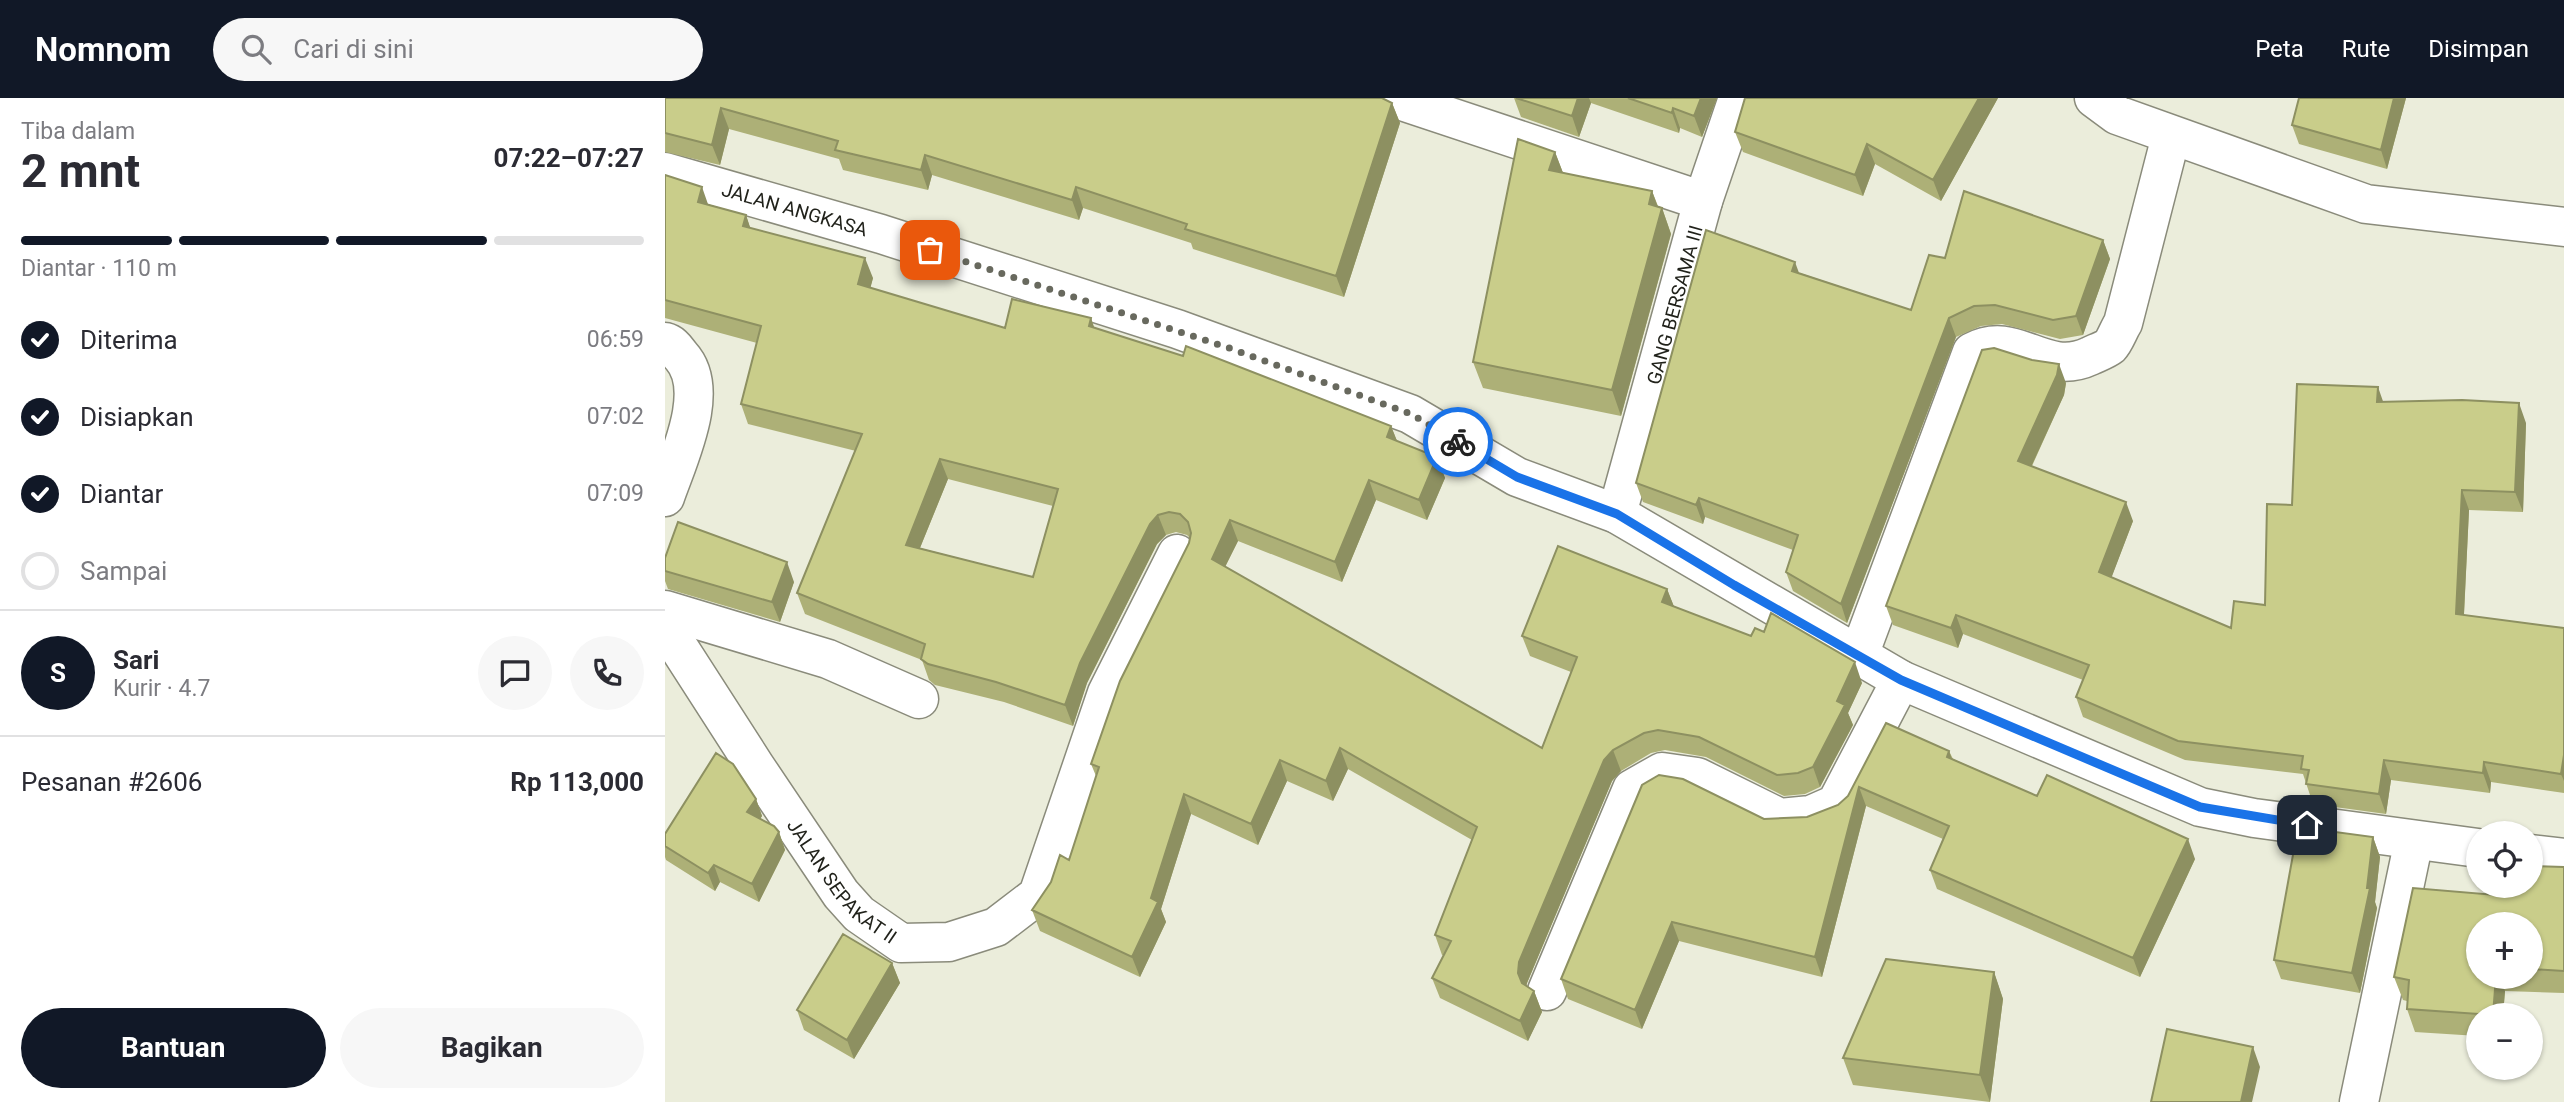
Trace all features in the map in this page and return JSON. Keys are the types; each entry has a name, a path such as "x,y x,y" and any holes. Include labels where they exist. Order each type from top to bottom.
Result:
{"street":[{"path":"1393,98 1703,201"},
{"name":"GANG BERSAMA III","path":"1617,514 1703,201 1738,98"},
{"path":"2094,98 2117,116 2366,204 2564,227"},
{"path":"1859,655 1972,352 1989,343 2005,345 2050,361 2075,363 2110,346 2123,323 2171,136"},
{"name":"JALAN ANGKASA","path":"665,172 881,234 1177,329 1411,414 1517,477 1617,514 1734,585 1901,680 2200,807 2254,818 2466,847"},
{"path":"665,342 689,365 694,401 691,422 665,497"},
{"name":"JALAN SEPAKAT II","path":"665,626 841,894 859,914 901,943 949,942 996,927 1038,895 1107,693 1177,554"},
{"path":"665,610 828,659 919,699"},
{"path":"1547,991 1632,789 1661,772 1697,777 1780,817 1811,815 1836,803 1901,680"},
{"path":"2359,1102 2414,841"},
{"path":"2543,855 2564,858"}],"building":[{"path":"665,98 1382,98 1392,103 1336,276 1185,229 1187,224 1076,187 1072,200 925,155 921,170 835,150 838,141 721,108 712,145 665,133"},
{"path":"1516,98 1578,98 1572,116"},
{"path":"1628,98 1701,98 1694,116 1673,108 1672,113"},
{"path":"1745,98 1979,98 1933,180 1867,144 1855,175 1735,132"},
{"path":"2299,98 2394,98 2381,150 2292,125"},
{"path":"1518,139 1555,152 1549,170 1652,191 1649,204 1662,208 1612,390 1473,362"},
{"path":"665,175 702,187 698,202 746,215 743,226 865,258 858,284 1005,328 1012,299 1091,318 1089,326 1183,356 1186,346 1391,426 1387,437 1437,457 1419,500 1369,480 1335,562 1230,520 1212,559 1542,748 1577,657 1522,636 1558,546 1667,589 1662,602 1751,636 1755,628 1764,632 1771,613 1855,662 1837,701 1845,705 1813,767 1798,773 1777,775 1699,737 1658,730 1644,733 1613,750 1604,760 1519,962 1518,973 1522,983 1534,991 1520,1021 1432,978 1451,941 1435,935 1477,827 1340,748 1326,781 1280,760 1251,824 1184,794 1151,898 1158,902 1132,957 1032,910 1051,882 1060,855 1069,860 1099,767 1091,764 1120,681 1189,543 1191,533 1188,522 1180,514 1169,512 1158,515 1150,524 1080,663 1065,705 996,682 928,664 921,659 925,644 797,593 862,434 741,404 761,326 665,300","holes":["940,459 1058,489 1033,577 906,545"]},
{"path":"1964,191 2103,240 2076,316 2053,320 1995,305 1974,306 1949,318 1841,604 1786,572 1798,535 1699,498 1696,505 1636,483 1706,230 1795,262 1792,271 1911,310 1929,255 1945,258"},
{"path":"1994,348 2032,360 2059,364 2057,375 2018,461 2126,502 2099,572 2231,628 2234,601 2265,605 2267,504 2292,505 2297,384 2378,387 2377,402 2462,400 2519,403 2515,492 2462,490 2456,614 2564,628 2564,755 2561,774 2484,762 2483,773 2384,760 2379,794 2306,784 2309,770 2301,769 2303,756 2178,741 2076,697 2089,665 1956,615 1951,628 1886,606 1982,350"},
{"path":"678,522 787,562 772,602 665,571 665,558"},
{"path":"1886,723 1949,751 1947,757 2037,796 2047,775 2188,839 2133,958 1930,870 1949,826 1859,787 1815,957 1672,922 1635,1010 1561,979 1642,785 1659,775 1683,779 1764,819 1807,817 1838,805 1848,796"},
{"path":"716,753 733,764 756,799 747,812 774,826 779,832 752,884 714,865 708,873 665,846 665,834"},
{"path":"2298,827 2373,837 2367,888 2370,888 2352,973 2274,960"},
{"path":"2543,866 2564,867 2564,971 2543,970 2543,912 2466,912 2466,989 2495,989 2494,1003 2466,1003 2466,1013 2407,1009 2409,980 2394,977 2413,888 2466,893 2466,898 2543,898"},
{"path":"843,934 892,963 847,1040 797,1010"},
{"path":"1886,959 1994,972 1980,1075 1843,1058"},
{"path":"2167,1029 2253,1047 2241,1102 2151,1102"}],"way so far":[{"path":"930,250 1177,329 1411,414 1458,442"}],"route":[{"path":"1458,442 1517,477 1617,514 1734,585 1901,680 2140,784 2200,807 2307,825"}]}
